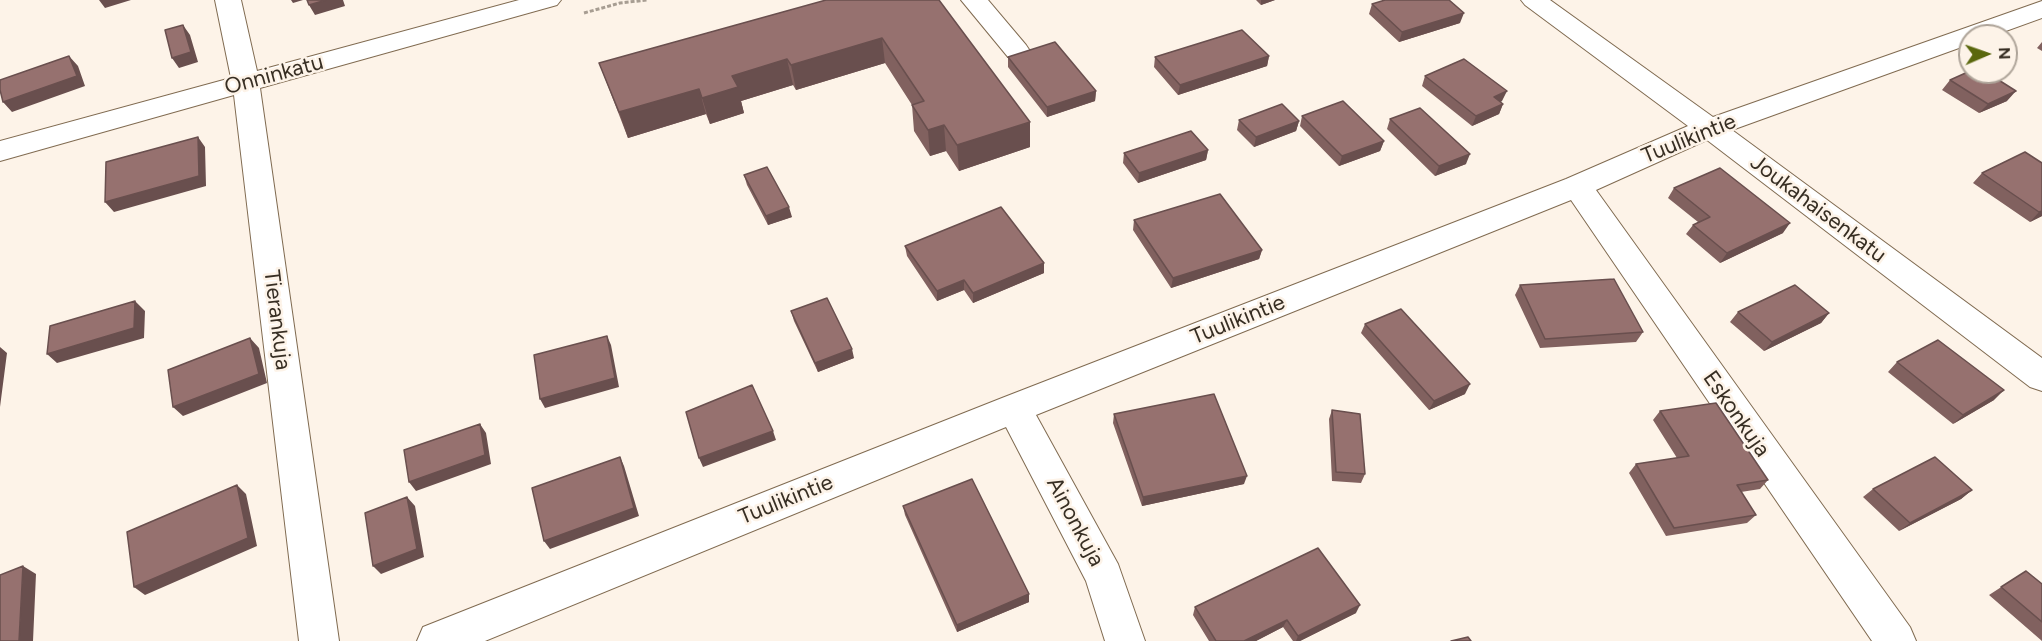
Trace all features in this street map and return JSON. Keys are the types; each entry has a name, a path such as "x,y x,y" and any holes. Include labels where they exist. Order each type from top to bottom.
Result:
{"street":[{"name":"Tierankuja","path":"228,0 250,104 319,641"},
{"name":"Onninkatu","path":"0,151 548,0"},
{"path":"974,0 1017,51"},
{"name":"Joukahaisenkatu","path":"1533,0 1710,128 2042,377"},
{"name":"Tuulikintie","path":"437,641 1014,408 1577,186 1710,128 2042,9"},
{"name":"Eskonkuja","path":"1577,186 1896,641"},
{"name":"Ainonkuja","path":"1014,408 1104,577 1125,641"}],"building":[{"path":"307,0 326,0 309,5"},
{"path":"826,0 939,0 1030,122 957,145 944,125 928,130 912,105 924,101 882,38 791,65 787,59 732,76 738,87 702,98 699,89 619,112 599,63"},
{"path":"1385,0 1449,0 1464,13 1402,32 1372,4"},
{"path":"183,25 191,52 172,58 165,30"},
{"path":"1242,30 1269,56 1180,85 1155,57"},
{"path":"1055,42 1096,91 1047,107 1008,57"},
{"path":"69,56 77,76 3,102 0,80"},
{"path":"1464,59 1507,91 1494,97 1503,104 1476,116 1425,76"},
{"path":"1958,76 1958,84 2005,84 2016,91 1988,104 1950,80"},
{"path":"1343,101 1384,141 1342,156 1302,116"},
{"path":"1282,104 1299,121 1256,137 1239,120"},
{"path":"1420,108 1470,154 1439,166 1390,119"},
{"path":"1191,131 1208,150 1139,173 1124,153"},
{"path":"198,137 199,176 105,202 106,162"},
{"path":"2025,152 2042,163 2042,211 2039,212 1982,173"},
{"path":"767,167 789,207 766,216 744,175"},
{"path":"1720,168 1790,223 1727,253 1693,225 1710,217 1674,188"},
{"path":"1220,194 1262,250 1173,278 1134,220"},
{"path":"1001,207 1044,263 973,293 964,280 937,291 905,246"},
{"path":"1614,279 1643,332 1545,339 1520,285"},
{"path":"1795,285 1829,313 1772,342 1738,312"},
{"path":"827,298 852,349 815,363 791,311"},
{"path":"135,301 134,328 47,354 50,326"},
{"path":"1401,309 1470,384 1434,401 1365,324"},
{"path":"607,336 615,378 540,399 534,355"},
{"path":"250,338 259,374 173,407 168,370"},
{"path":"1938,340 2004,390 1963,415 1897,362"},
{"path":"752,385 773,431 699,458 686,412"},
{"path":"1214,394 1247,476 1143,497 1114,414"},
{"path":"1716,403 1768,480 1737,485 1756,515 1674,528 1636,464 1689,456 1660,411"},
{"path":"1332,410 1360,414 1365,474 1336,472"},
{"path":"480,424 485,455 409,482 404,450"},
{"path":"620,457 634,508 544,541 532,488"},
{"path":"1935,457 1972,490 1910,523 1873,489"},
{"path":"972,479 1029,594 957,625 903,506"},
{"path":"237,485 248,538 134,587 127,532"},
{"path":"407,497 417,549 373,566 365,513"},
{"path":"1318,548 1360,605 1298,636 1287,620 1244,641 1216,641 1195,607"},
{"path":"23,566 19,641 0,641 0,575"},
{"path":"2026,571 2042,584 2042,622 2001,587"},
{"path":"1468,637 1471,641 1451,641"}]}
